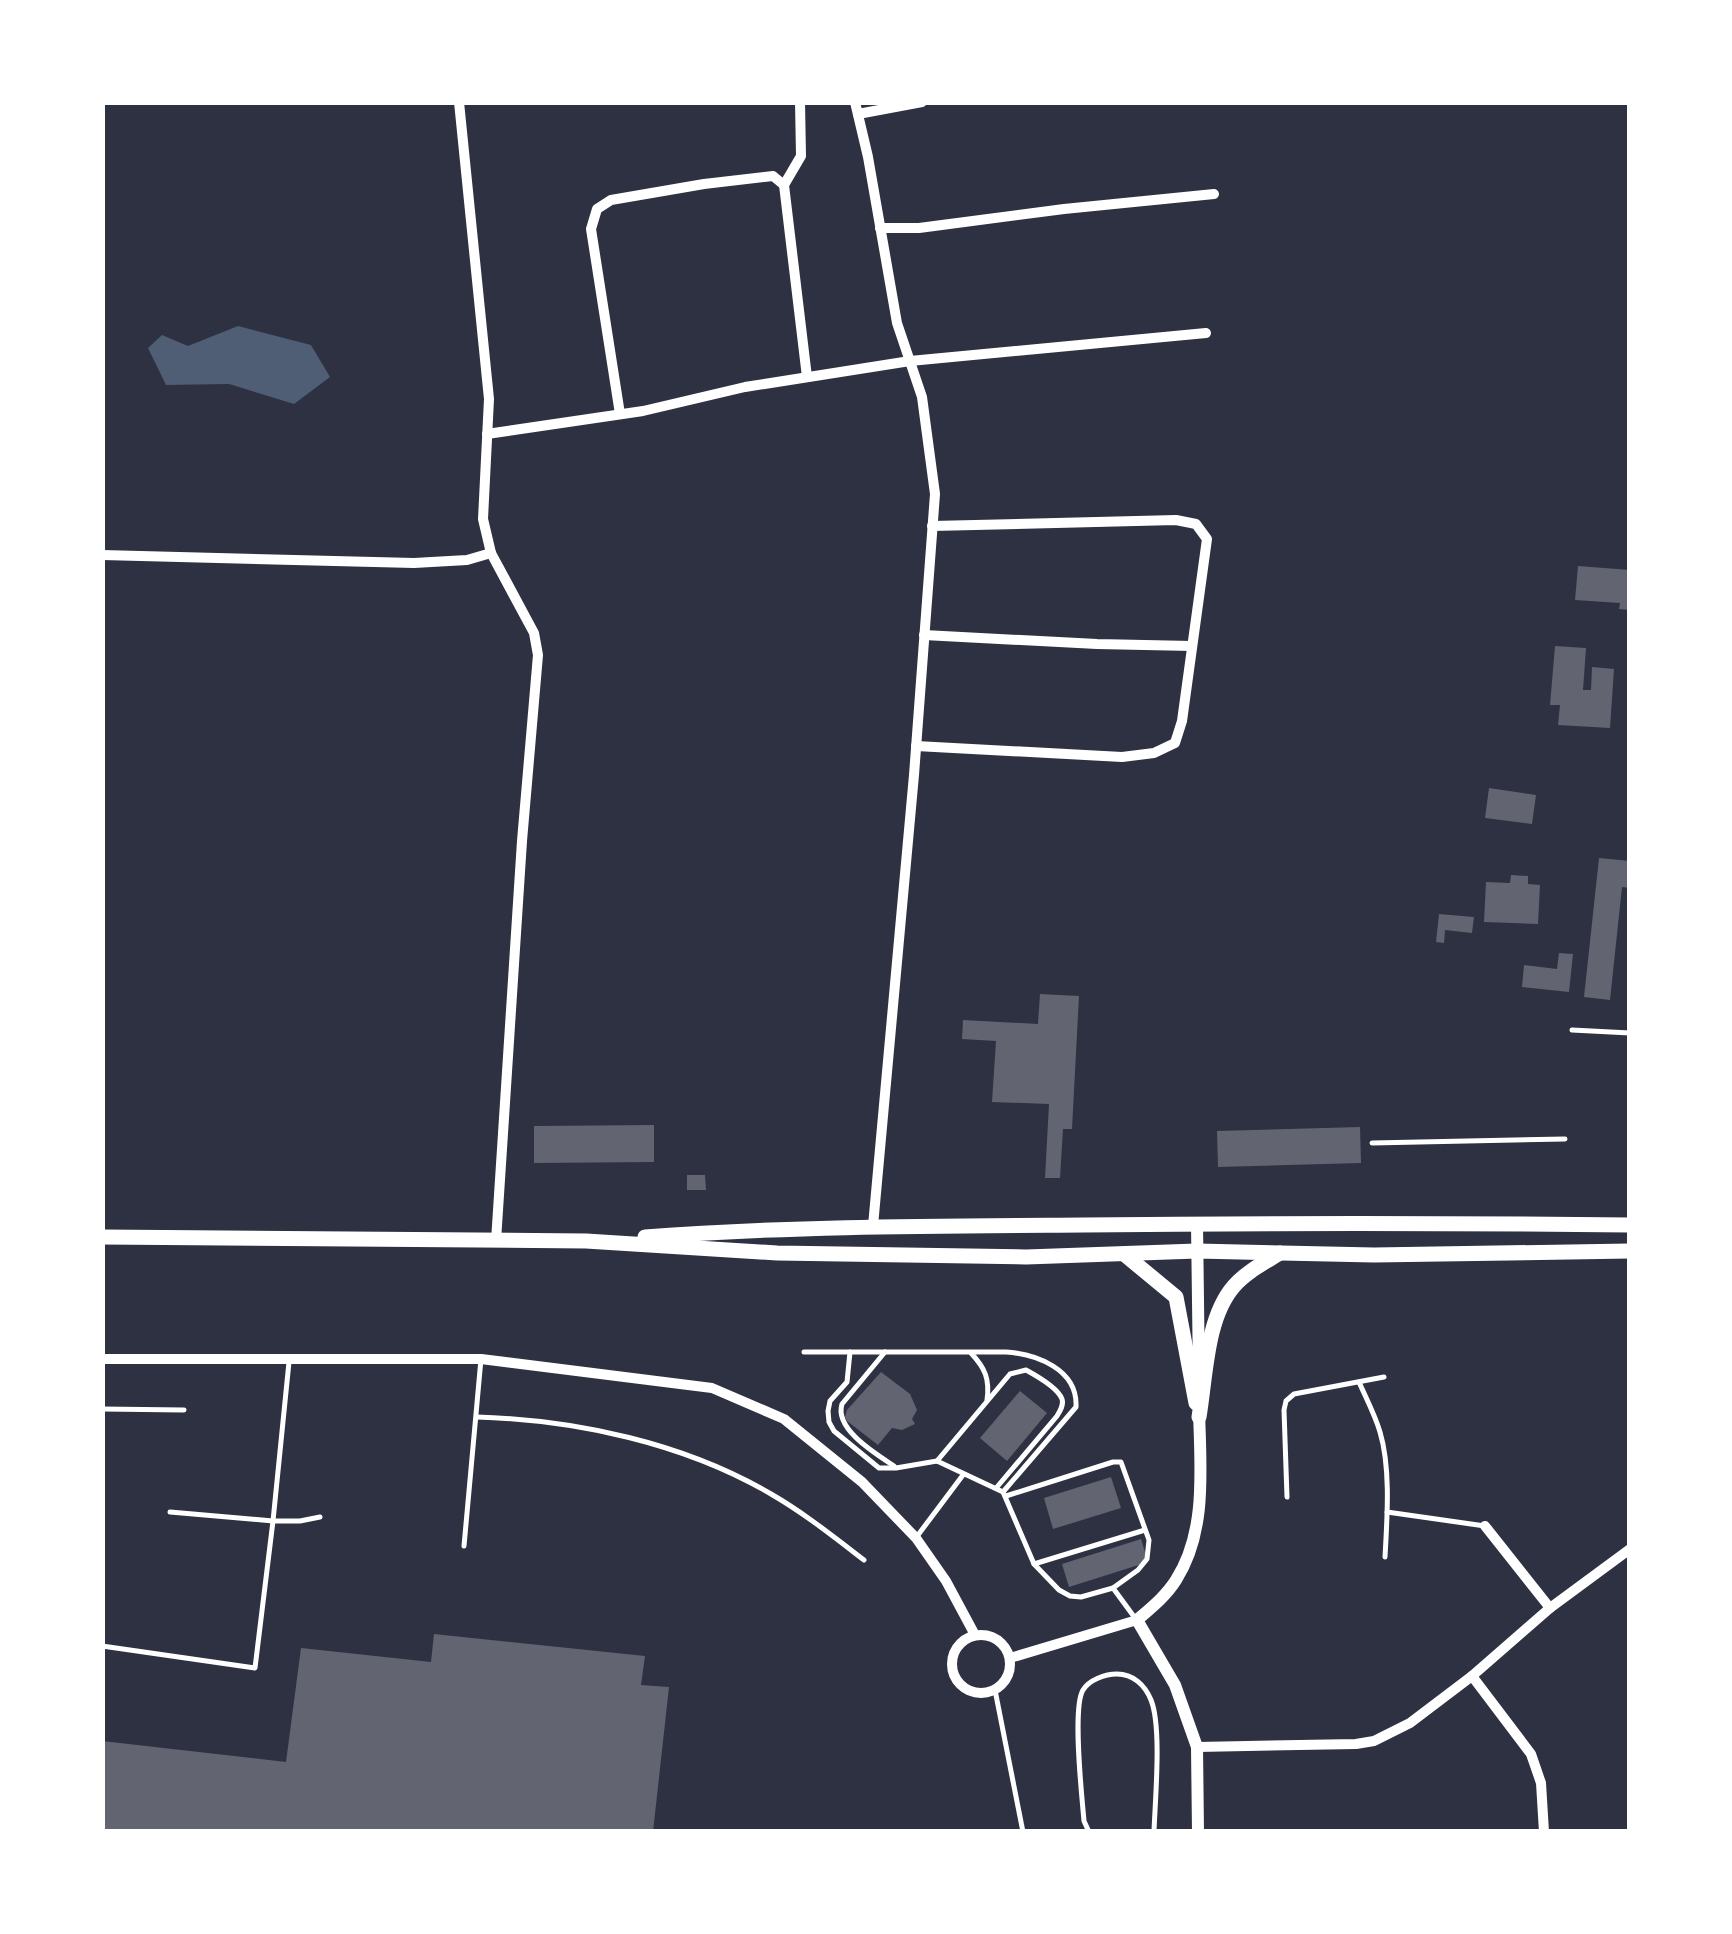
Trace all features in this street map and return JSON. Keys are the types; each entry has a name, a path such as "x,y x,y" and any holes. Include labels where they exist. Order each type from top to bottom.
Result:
{"main road":[{"path":"586,1242 733,1230 872,1226 1630,1224"},
{"path":"107,1236 586,1242 796,1253 1026,1257 1197,1251 1374,1255 1630,1251"},
{"path":"1199,1417 1219,1306 1236,1283 1280,1253"},
{"path":"1124,1254 1176,1297 1199,1417"}],"street":[{"path":"459,102 489,399 484,519 492,552 534,632 538,656 496,1241"},
{"path":"800,102 801,156 784,185 807,377"},
{"path":"872,1226 935,494 922,397 897,323 857,108 922,102"},
{"path":"620,414 591,229 597,208 611,200 704,184 773,176 784,185"},
{"path":"880,228 919,228 1214,194"},
{"path":"486,434 620,414 745,388 910,361 1206,333"},
{"path":"916,746 1122,757 1154,753 1175,742 1182,722 1206,538 1196,524 1176,520 932,526"},
{"path":"102,555 414,563 467,560 492,552"},
{"path":"924,634 1192,646"},
{"path":"1010,1658 1138,1620 1163,1598 1192,1546 1199,1511 1197,1224"},
{"path":"102,1359 481,1359 712,1388 784,1419 862,1482 916,1538 946,1581 975,1635"},
{"path":"1484,1526 1550,1608"},
{"path":"1198,1747 1356,1744 1394,1733 1472,1676 1550,1608 1630,1550"},
{"path":"1138,1620 1176,1685 1198,1747 1198,1832"},
{"path":"975,1635 993,1637 1007,1649 1010,1658 1008,1676 995,1690 985,1693 966,1689 954,1674 952,1664 958,1646 975,1635"},
{"path":"1472,1676 1531,1754 1541,1784 1544,1832"}],"lane":[{"path":"1572,1030 1630,1032"},
{"path":"1372,1143 1565,1139"},
{"path":"804,1352 1027,1354 1042,1358 1063,1376 1076,1406 1002,1492"},
{"path":"850,1352 847,1382 830,1401 829,1422 841,1439 880,1468 937,1461 1002,1492 1118,1461 1123,1464 1149,1540 1148,1559 1113,1588 1082,1597 1070,1596 1034,1564 1002,1492"},
{"path":"885,1352 840,1411 854,1436 896,1468"},
{"path":"971,1353 986,1374 987,1402"},
{"path":"102,1646 254,1668 290,1359"},
{"path":"464,1546 481,1359"},
{"path":"937,1461 1010,1374 1026,1370 1054,1390 1063,1402 1058,1416 1002,1492"},
{"path":"1288,1497 1286,1401 1294,1394 1384,1377"},
{"path":"1359,1382 1381,1434 1385,1455 1385,1557"},
{"path":"102,1409 184,1410"},
{"path":"477,1416 544,1421 670,1450 769,1493 864,1560"},
{"path":"916,1538 963,1474"},
{"path":"170,1512 273,1521 320,1518"},
{"path":"1387,1512 1484,1526"},
{"path":"1034,1564 1145,1530"},
{"path":"1113,1588 1138,1620"},
{"path":"1090,1832 1084,1822 1079,1704 1083,1690 1096,1679 1114,1674 1131,1676 1143,1686 1152,1702 1156,1723 1154,1832"},
{"path":"995,1690 1023,1832"}],"water":[{"path":"238,326 311,345 330,377 294,404 229,384 166,385 148,348 162,335 188,346"}],"building":[{"path":"1578,566 1630,570 1630,610 1619,609 1620,603 1575,600"},
{"path":"1555,646 1586,648 1583,690 1591,690 1592,667 1614,669 1610,728 1558,725 1560,705 1550,705"},
{"path":"1489,788 1536,795 1532,824 1485,818"},
{"path":"1599,858 1630,861 1630,888 1622,887 1610,1000 1584,997"},
{"path":"1511,875 1528,876 1528,884 1540,885 1538,924 1484,922 1486,882 1510,883"},
{"path":"1439,914 1474,917 1472,933 1445,930 1444,943 1436,942"},
{"path":"1559,953 1573,954 1569,992 1522,987 1524,965 1557,969"},
{"path":"1040,994 1079,996 1072,1129 1063,1129 1060,1178 1045,1178 1049,1104 992,1102 996,1041 962,1039 963,1020 1038,1024"},
{"path":"654,1125 654,1162 534,1163 534,1126"},
{"path":"1360,1127 1361,1163 1218,1167 1217,1131"},
{"path":"687,1175 705,1175 706,1190 687,1190"},
{"path":"881,1372 910,1394 917,1410 912,1419 915,1424 902,1430 892,1428 878,1445 845,1417"},
{"path":"1020,1391 1047,1413 1007,1461 980,1438"},
{"path":"1111,1477 1121,1508 1053,1529 1044,1498"},
{"path":"1141,1539 1148,1562 1069,1587 1062,1564"},
{"path":"434,1634 645,1656 641,1685 669,1687 653,1832 102,1832 102,1741 286,1762 301,1648 431,1662"}]}
